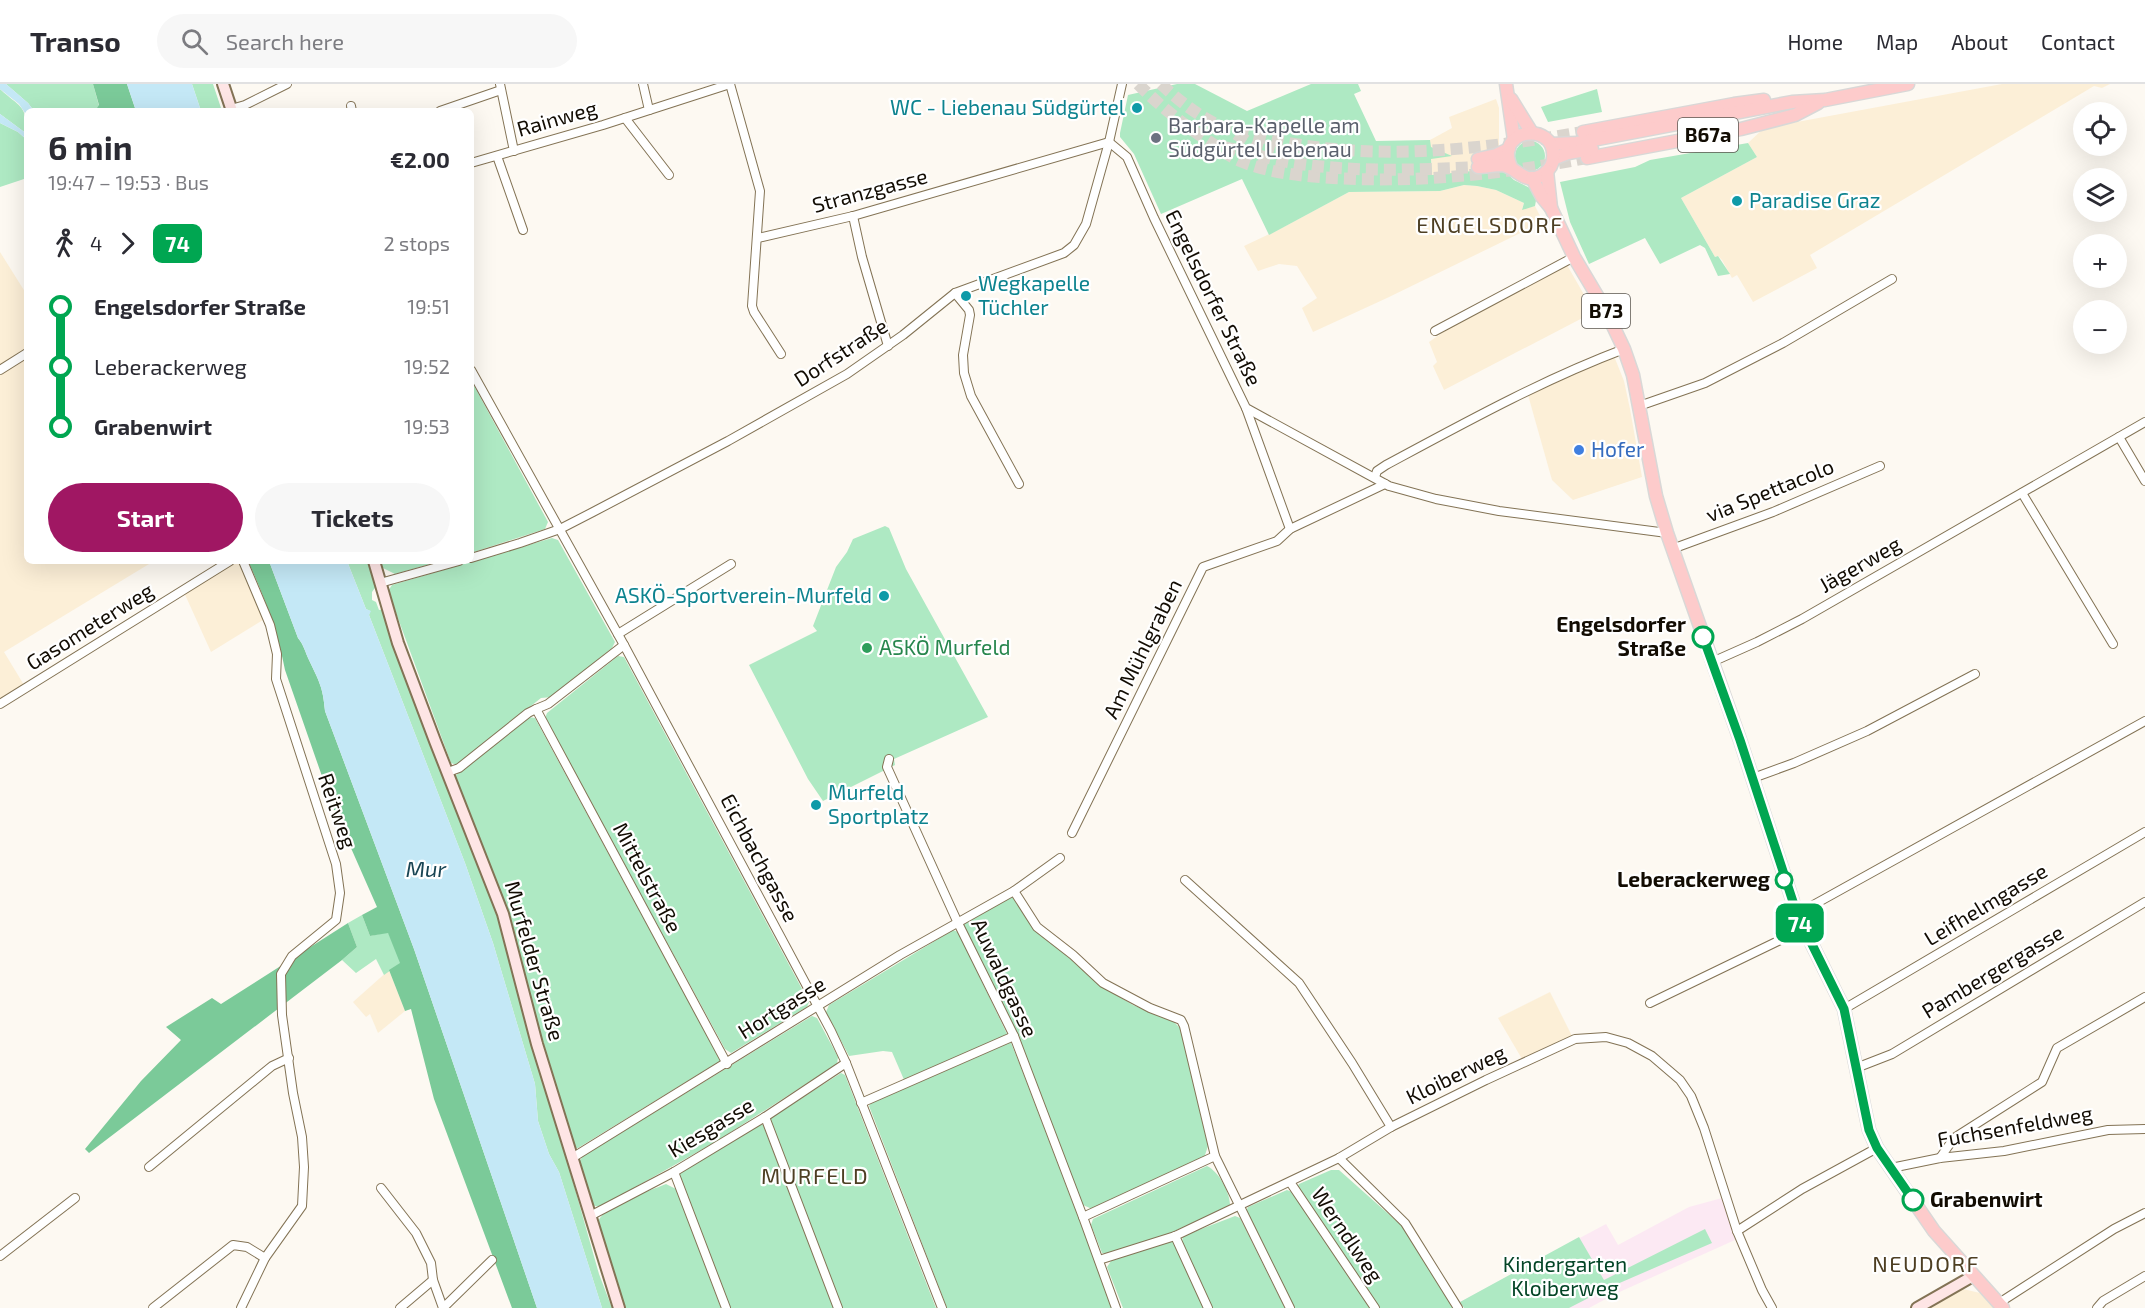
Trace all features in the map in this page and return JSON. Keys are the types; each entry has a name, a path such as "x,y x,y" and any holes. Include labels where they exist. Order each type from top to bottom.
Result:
{"main road":[{"name":"B67a","path":"1587,158 1741,129 1795,115 1825,100 1908,84"},
{"path":"1508,90 1532,133"},
{"path":"1508,90 1511,144 1509,162 1512,169"},
{"name":"B67a","path":"1583,132 1734,104 1790,97 1825,100"},
{"path":"1551,144 1577,143 1792,102 1825,100"},
{"path":"1553,159 1568,153 1794,110 1825,100"},
{"path":"1532,133 1543,136 1551,144 1553,159 1547,171 1532,178 1521,176 1503,165 1478,163 1511,144 1522,134 1532,133"},
{"name":"B73","path":"1547,171 1551,208"},
{"name":"B73","path":"1532,178 1551,208 1574,257 1605,309 1618,350 1633,375 1656,496 1672,549 1753,778 1797,914 1844,1009 1866,1120 1877,1148 1934,1231 2001,1306"}],"street":[{"path":"224,84 231,108"},
{"path":"237,108 287,84"},
{"path":"643,84 650,110"},
{"name":"Rainweg","path":"474,162 625,118 730,84 760,191 758,238"},
{"name":"Dorfstraße","path":"474,557 560,529 728,441 847,375 955,293 1064,253 1074,245 1086,224 1109,142 1122,84"},
{"path":"448,108 501,87 514,151"},
{"path":"625,118 669,175"},
{"name":"Stranzgasse","path":"758,238 853,216 1109,142"},
{"name":"Engelsdorfer Straße","path":"1109,142 1127,157 1246,408 1385,484 1436,499 1499,512 1667,533"},
{"name":"Rainweg","path":"497,156 523,230"},
{"path":"853,216 862,257 888,346"},
{"path":"758,238 752,306 781,354"},
{"path":"1435,331 1574,257"},
{"path":"1639,406 1704,383 1783,343 1892,279"},
{"path":"955,293 969,310 970,315 962,364 971,396 1019,484"},
{"path":"1375,477 1377,471 1386,465 1491,408 1618,350"},
{"path":"0,370 24,355"},
{"name":"Eichbachgasse","path":"474,375 618,634 818,1006 846,1063 942,1308"},
{"path":"1246,408 1290,529"},
{"name":"Jägerweg","path":"1712,662 1802,619 2145,422"},
{"path":"2119,437 2145,481"},
{"name":"via Spettacolo","path":"1672,549 1773,512 1880,466"},
{"name":"Am Mühlgraben","path":"1072,833 1203,567 1277,541 1290,529 1385,484"},
{"path":"2022,493 2113,644"},
{"name":"Gasometerweg","path":"0,704 225,564"},
{"name":"Reitweg","path":"241,1308 265,1258 302,1206 304,1167 302,1137 282,1015 281,974 292,956 336,920 340,893 336,864 276,679 277,654 270,625 244,564"},
{"name":"Murfelder Straße","path":"375,564 398,643 504,914 537,1044 619,1308"},
{"path":"380,583 448,564"},
{"path":"618,634 731,564"},
{"path":"448,772 459,768 528,713 548,704 624,645"},
{"path":"1753,778 1867,731 1975,674"},
{"name":"Mittelstraße","path":"536,710 727,1064"},
{"path":"1797,914 2145,721"},
{"name":"Auwaldgasse","path":"889,759 887,767 957,921 1014,1036 1116,1308"},
{"name":"Leifhelmgasse","path":"1844,1009 2145,832"},
{"path":"1060,858 1014,891 1037,927 1073,955 1103,983 1150,1008 1181,1020 1215,1156 1290,1308"},
{"path":"1185,880 1299,983 1391,1127"},
{"name":"Hortgasse","path":"572,1158 727,1064 900,954 1014,891"},
{"name":"Pambergergasse","path":"1856,1068 1892,1054 2145,902"},
{"path":"1650,1003 1803,929"},
{"path":"1940,1158 1954,1138 2042,1082 2057,1048 2145,997"},
{"path":"861,1103 1014,1036"},
{"name":"Kloiberweg","path":"1099,1260 1174,1236 1239,1206 1339,1158 1391,1127 1486,1080 1575,1040 1606,1037 1628,1043 1659,1062 1680,1080 1691,1096 1704,1128 1737,1231 1772,1308"},
{"path":"149,1167 272,1066 289,1058"},
{"name":"Kiesgasse","path":"590,1216 674,1172 765,1117 846,1063"},
{"path":"765,1117 838,1308"},
{"name":"Fuchsenfeldweg","path":"1891,1168 1940,1158 2004,1151 2108,1130 2145,1129"},
{"path":"1737,1231 1802,1190 1877,1148"},
{"path":"1083,1217 1215,1156"},
{"path":"1339,1158 1405,1223 1458,1308"},
{"path":"674,1172 726,1308"},
{"name":"Werndlweg","path":"1290,1182 1375,1308"},
{"path":"381,1188 416,1233 431,1263 433,1280 443,1308 492,1260"},
{"path":"0,1256 75,1198"},
{"path":"2001,1306 2114,1228 2145,1213"},
{"path":"1174,1236 1208,1308"},
{"path":"153,1308 233,1245 247,1247 265,1258"},
{"path":"1917,1308 1973,1276"},
{"path":"2097,1308 2103,1300 2145,1276"},
{"path":"400,1308 433,1280"}],"shaded area":[{"path":"2002,84 2110,84 2102,88 2094,86 1810,255 1817,268 1753,302 1737,275 1732,278 1722,260 1718,256 1715,257 1681,198 1757,157 1748,143 1764,128"},
{"path":"1496,99 1499,108 1499,149 1482,170 1432,175 1430,140 1452,128 1449,117"},
{"path":"1464,185 1496,190 1524,203 1522,209 1535,206 1543,222 1313,332 1302,308 1317,298 1297,266 1279,264 1258,271 1244,246 1349,192 1440,191"},
{"path":"0,252 24,290 24,564 149,564 4,652 24,685 0,699"},
{"path":"1567,265 1594,312 1444,390 1433,366 1437,362 1429,342 1455,324"},
{"path":"1614,356 1624,381 1642,477 1573,500 1552,480 1528,395"},
{"path":"220,564 249,564 271,615 211,652 182,588"},
{"path":"389,970 405,1011 378,1033 370,1014 366,1017 353,1002"},
{"path":"1550,992 1572,1036 1522,1059 1498,1018"},
{"name":"Kindergarten Kloiberweg","path":"1722,1198 1735,1240 1589,1308 1464,1308 1460,1302 1606,1224 1618,1245 1689,1207"},
{"path":"1963,1289 1980,1293 1993,1303 1993,1308 1929,1308"}],"green space":[{"path":"6,84 93,84 99,106 97,108 32,108"},
{"path":"93,84 127,84 135,108 97,108 99,105"},
{"path":"192,84 213,84 221,108 200,108"},
{"path":"1177,84 1195,84 1247,111 1311,84 1358,84 1361,91 1354,94 1376,141 1430,140 1431,147 1452,156 1431,159 1432,175 1482,170 1504,171 1537,195 1535,206 1522,210 1524,203 1496,190 1464,185 1440,191 1349,192 1269,235 1242,179 1161,214 1134,154 1120,137 1120,133 1128,95"},
{"path":"0,89 21,107 24,114 24,132 0,114"},
{"path":"1597,89 1602,112 1548,122 1541,107"},
{"path":"0,123 24,137 24,179 0,187"},
{"path":"1530,141 1540,146 1545,156 1540,166 1530,171 1520,166 1515,156 1520,146"},
{"path":"1748,143 1757,157 1681,198 1715,257 1718,256 1730,274 1718,276 1705,248 1700,245 1660,264 1645,238 1589,264 1570,222 1560,182 1635,167 1650,160"},
{"path":"474,386 548,522 545,529 474,552"},
{"name":"ASKÖ Murfeld","path":"885,526 889,528 906,569 988,717 894,759 895,765 823,801 808,779 749,665 817,631 813,626 836,567 853,539"},
{"path":"552,538 558,540 615,642 612,648 552,697 541,698 457,765 451,763 388,591 392,585 463,564 474,564 474,561"},
{"path":"249,564 270,564 298,638 320,684 325,711 414,949 537,1308 512,1308 434,1099 411,1009 405,1011 389,970 400,963 388,933 370,936 362,915 377,907 332,805 285,670 279,642"},
{"path":"348,564 371,564 377,585 372,592 372,600 376,602 379,610 384,609 497,913 599,1274 612,1308 602,1308 559,1172 549,1154 538,1121 535,1084 493,943 465,863 369,615 370,611 366,609"},
{"path":"380,564 430,564 395,574 381,567"},
{"path":"618,656 624,657 809,1002 807,1007 731,1053 725,1049 545,718 547,713"},
{"path":"529,717 535,718 722,1060 578,1148 573,1148 507,915 455,776"},
{"path":"1008,897 1013,898 1032,926 1103,987 1133,1005 1174,1022 1180,1028 1208,1146 1204,1158 1092,1209 1083,1205 1018,1040 962,924"},
{"path":"362,915 370,936 388,932 401,963 384,975 376,959 356,973 342,960 357,947 348,923"},
{"path":"348,923 357,947 342,960 89,1153 85,1149 141,1081 181,1040 166,1027 212,998 221,1004"},
{"path":"953,930 958,932 1007,1034 1000,1041 905,1082 892,1052 883,1051 849,1056 826,1012 829,1005"},
{"path":"812,1016 817,1018 838,1057 837,1064 717,1141 600,1207 591,1205 578,1163 583,1156"},
{"path":"1006,1042 1011,1043 1020,1065 1113,1308 947,1308 869,1106 871,1103 975,1058 976,1055"},
{"path":"841,1073 845,1075 936,1308 842,1308 769,1119"},
{"path":"759,1124 763,1125 834,1308 729,1308 679,1175 681,1170"},
{"path":"1207,1166 1223,1183 1230,1206 1170,1233 1108,1254 1102,1253 1091,1225 1093,1219"},
{"path":"1331,1170 1339,1170 1402,1226 1455,1308 1379,1308 1297,1187"},
{"path":"666,1184 676,1189 721,1308 625,1308 598,1221 619,1203"},
{"path":"1287,1190 1292,1192 1371,1308 1292,1308 1245,1214 1248,1207"},
{"path":"1235,1216 1240,1218 1285,1308 1211,1308 1182,1242 1183,1236"},
{"name":"Kindergarten Kloiberweg","path":"1705,1229 1712,1243 1608,1288 1569,1308 1464,1308 1460,1302 1579,1237 1604,1280"},
{"path":"1171,1241 1176,1244 1204,1308 1123,1308 1107,1267 1111,1261"}],"water":[{"path":"0,84 6,84 32,108 24,108 24,112 19,104 0,89"},
{"path":"127,84 192,84 200,108 135,108"},
{"path":"0,114 24,132 24,137 18,132 0,123"},
{"name":"Mur","path":"270,564 348,564 366,609 371,611 369,615 465,863 493,943 535,1084 538,1121 549,1154 559,1172 602,1308 537,1308 414,949 325,711 320,684 298,638"}],"tunnel":[{"path":"1138,84 1183,123 1233,157 1251,165 1286,173 1366,179 1430,178 1524,169 1587,158"},
{"path":"1161,84 1191,109 1225,128 1283,142 1321,148 1396,152 1471,148 1583,132"},
{"path":"1236,134 1253,145 1274,151"},
{"path":"1224,147 1282,161 1355,169 1405,170 1478,167"}],"bus line":[{"name":"74","path":"1703,637 1740,740 1797,914 1844,1009 1869,1130 1877,1148 1913,1200"}],"place":[{"name":"WC - Liebenau Südgürtel","path":"1137,108"},
{"name":"Barbara-Kapelle am Südgürtel Liebenau","path":"1156,138"},
{"name":"Paradise Graz","path":"1737,201"},
{"name":"Wegkapelle Tüchler","path":"966,296"},
{"name":"Hofer","path":"1579,450"},
{"name":"ASKÖ-Sportverein-Murfeld","path":"884,596"},
{"name":"Engelsdorfer Straße","path":"1703,637"},
{"name":"ASKÖ Murfeld","path":"867,648"},
{"name":"Murfeld Sportplatz","path":"816,805"},
{"name":"Leberackerweg","path":"1784,880"},
{"name":"Grabenwirt","path":"1913,1200"}],"district":[{"name":"ENGELSDORF","path":"1490,225"},
{"name":"MURFELD","path":"815,1176"},
{"name":"NEUDORF","path":"1926,1264"}]}
